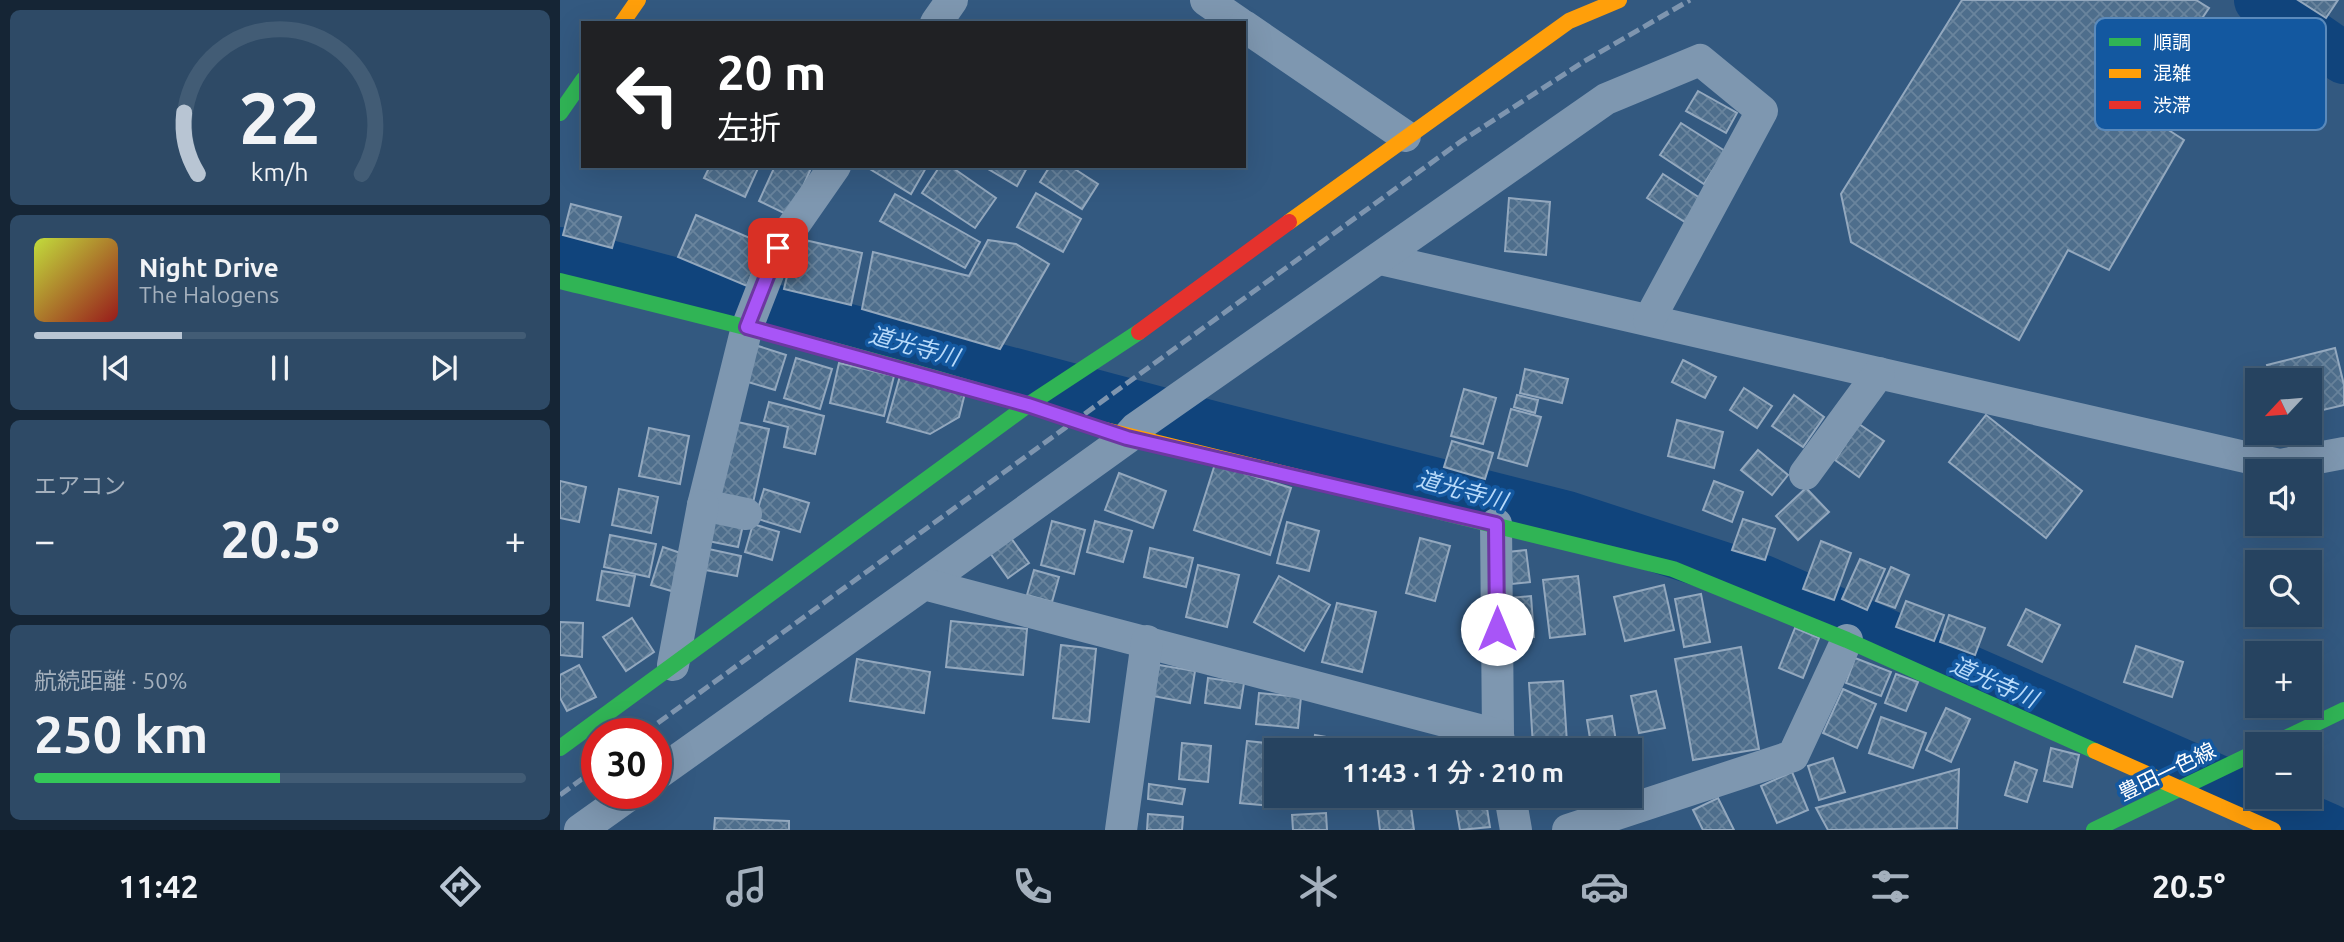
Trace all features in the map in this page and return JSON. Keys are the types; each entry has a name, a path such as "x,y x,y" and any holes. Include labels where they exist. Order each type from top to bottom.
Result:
{"street":[{"path":"623,21 638,0"},
{"path":"937,21 953,0"},
{"path":"1206,0 1236,21"},
{"path":"560,748 1029,404 1155,321 1573,10 1619,0"},
{"path":"1246,27 1405,136"},
{"path":"672,764 1131,433 1606,99 1700,60 1762,111 1649,320"},
{"path":"560,113 581,83"},
{"path":"673,665 702,505 747,326 778,248 834,168"},
{"path":"1380,259 2280,465 2344,453"},
{"path":"560,281 747,326 1131,433 1673,569 1847,640 2273,830"},
{"path":"1805,474 1879,373"},
{"path":"702,505 746,514"},
{"path":"1496,524 1500,738"},
{"path":"924,584 1147,642 1483,738"},
{"path":"1568,830 1793,757 1847,640"},
{"path":"1121,830 1147,642"},
{"path":"2296,732 2344,710"},
{"name":"豊田一色線","path":"2094,830 2245,757"},
{"path":"1512,808 1516,830"},
{"path":"580,830 610,809"}],"water":[{"path":"2237,0 2278,0 2303,18 2263,18"}],"building":[{"path":"1962,0 2196,0 2209,8 2202,18 2095,18 2095,130 2168,130 2184,140 2109,270 2068,250 2019,340 1851,242 1841,194"},
{"path":"2298,0 2338,0 2326,18"},
{"path":"1698,91 1737,113 1726,133 1686,111"},
{"path":"1681,123 1725,151 1704,184 1660,155"},
{"path":"709,168 758,168 745,197 704,178"},
{"path":"774,168 811,168 790,216 759,201"},
{"path":"868,168 926,168 911,194"},
{"path":"939,168 953,168 996,198 975,228 922,193"},
{"path":"986,168 1027,168 1017,186"},
{"path":"1049,168 1073,168 1098,184 1082,209 1040,182"},
{"path":"1663,174 1700,198 1685,222 1647,198"},
{"path":"1036,193 1081,219 1063,252 1017,227"},
{"path":"895,194 980,242 965,268 880,221"},
{"path":"1509,198 1550,202 1546,255 1505,251"},
{"path":"571,204 621,217 612,248 563,235"},
{"path":"696,215 764,244 747,286 678,257"},
{"path":"796,238 862,253 851,305 784,289"},
{"path":"988,240 1016,244 1049,264 1000,349 862,309 873,252 969,276"},
{"path":"749,343 786,355 775,390 738,379"},
{"path":"2335,348 2344,385 2344,405 2322,410 2322,368 2268,368 2267,365"},
{"path":"796,358 832,369 820,409 784,398"},
{"path":"1683,360 1716,377 1705,398 1672,382"},
{"path":"839,363 894,376 884,416 830,403"},
{"path":"1525,369 1568,379 1562,403 1520,393"},
{"path":"900,376 965,393 959,417 930,434 887,422"},
{"path":"1744,388 1772,406 1757,428 1730,410"},
{"path":"1464,389 1496,398 1483,444 1451,436"},
{"path":"1517,395 1538,400 1535,413 1514,407"},
{"path":"1794,395 1824,417 1803,447 1772,426"},
{"path":"769,402 824,416 815,454 784,447 788,427 764,421"},
{"path":"1511,409 1541,417 1527,466 1498,458"},
{"path":"1986,415 2082,491 2046,538 1949,462"},
{"path":"1677,420 1723,432 1714,468 1668,456"},
{"path":"733,421 769,429 753,503 717,495"},
{"path":"1859,424 1884,441 1859,477 1835,460"},
{"path":"649,428 689,436 680,484 639,476"},
{"path":"1452,441 1493,453 1485,479 1444,467"},
{"path":"1758,450 1788,475 1772,495 1741,470"},
{"path":"1215,464 1291,488 1270,555 1194,530"},
{"path":"1119,473 1166,491 1153,528 1105,510"},
{"path":"560,481 586,487 579,522 560,518"},
{"path":"1714,481 1743,492 1732,522 1703,510"},
{"path":"1806,488 1829,512 1798,540 1776,516"},
{"path":"619,489 658,497 651,533 612,525"},
{"path":"764,489 809,503 800,532 755,518"},
{"path":"712,519 743,525 738,547 708,541"},
{"path":"1743,519 1775,529 1765,560 1732,550"},
{"path":"1052,521 1085,530 1074,574 1041,565"},
{"path":"1095,521 1132,531 1123,562 1087,552"},
{"path":"1287,522 1319,531 1309,571 1277,563"},
{"path":"753,524 779,532 772,560 745,552"},
{"path":"610,535 656,544 649,577 604,567"},
{"path":"1011,538 1029,563 1008,578 990,553"},
{"path":"1420,538 1450,546 1435,601 1406,593"},
{"path":"1821,541 1851,553 1834,600 1803,589"},
{"path":"663,547 689,556 678,593 651,585"},
{"path":"704,548 741,556 737,576 700,569"},
{"path":"1150,548 1193,558 1186,587 1144,577"},
{"path":"1526,550 1530,582 1512,584 1508,552"},
{"path":"1860,559 1885,569 1867,610 1842,599"},
{"path":"1198,565 1239,575 1227,627 1186,617"},
{"path":"1891,567 1909,575 1895,608 1876,601"},
{"path":"1034,570 1059,577 1052,602 1027,595"},
{"path":"602,571 635,576 629,606 597,600"},
{"path":"1279,576 1330,605 1304,651 1254,622"},
{"path":"1578,576 1585,634 1550,638 1543,580"},
{"path":"1664,585 1674,630 1625,641 1614,597"},
{"path":"1701,594 1710,642 1684,647 1675,599"},
{"path":"1531,596 1534,637 1514,639 1510,598"},
{"path":"1906,601 1944,615 1934,641 1896,627"},
{"path":"1337,603 1376,612 1362,672 1322,662"},
{"path":"2026,609 2060,625 2042,662 2008,645"},
{"path":"1949,615 1985,628 1975,655 1940,642"},
{"path":"632,618 654,652 626,671 603,637"},
{"path":"951,621 1027,629 1023,675 946,667"},
{"path":"560,622 583,623 582,657 560,655"},
{"path":"1795,628 1819,638 1803,678 1779,668"},
{"path":"1061,645 1096,649 1089,722 1053,718"},
{"path":"2136,646 2183,662 2172,697 2124,682"},
{"path":"1741,647 1759,749 1693,760 1675,659"},
{"path":"1855,658 1891,672 1881,696 1846,683"},
{"path":"857,659 930,672 924,713 850,701"},
{"path":"579,665 596,697 567,711 560,698 560,675"},
{"path":"1159,665 1195,671 1190,703 1153,696"},
{"path":"1896,674 1918,682 1906,711 1885,703"},
{"path":"1208,678 1244,683 1240,708 1205,703"},
{"path":"1563,681 1567,738 1532,738 1529,683"},
{"path":"1843,689 1876,704 1857,748 1823,733"},
{"path":"1656,691 1665,728 1639,733 1631,696"},
{"path":"1259,693 1301,697 1298,728 1256,724"},
{"path":"1946,708 1970,719 1951,762 1926,750"},
{"path":"1612,716 1615,738 1590,738 1587,720"},
{"path":"1881,717 1926,733 1913,768 1869,753"},
{"path":"1247,741 1264,743 1264,805 1240,803"},
{"path":"1182,743 1211,746 1208,782 1179,779"},
{"path":"2051,748 2079,755 2072,787 2044,781"},
{"path":"1833,758 1845,792 1819,800 1808,766"},
{"path":"2015,762 2037,770 2027,802 2005,795"},
{"path":"1959,769 1957,828 1828,830 1816,808"},
{"path":"1792,772 1808,810 1777,823 1761,786"},
{"path":"1149,784 1185,789 1182,804 1148,799"},
{"path":"1718,798 1734,830 1703,830 1693,810"},
{"path":"1377,808 1411,808 1414,830 1380,830"},
{"path":"1456,808 1487,808 1490,827 1460,830"},
{"path":"1326,813 1327,830 1293,830 1292,815"},
{"path":"1148,814 1183,817 1182,830 1147,830"},
{"path":"715,818 789,821 789,830 714,830"}],"waterway":[{"path":"2260,0 2286,18"},
{"path":"2326,46 2344,58"},
{"name":"道光寺川","path":"560,253 1213,427 1567,517 1763,581 2330,830"}],"railway":[{"path":"665,718 1460,142 1583,62 1690,0"},
{"path":"560,795 581,780"}],"traffic: fast":[{"path":"560,113 581,83"},
{"path":"560,281 900,368 1101,429"},
{"path":"560,748 1028,405 1139,332"},
{"path":"1347,489 1673,569 1847,640 2095,751"},
{"path":"2298,732 2344,710"},
{"path":"2094,830 2245,757"}],"traffic: slow":[{"path":"623,21 638,0"},
{"path":"1289,222 1569,21 1619,0"},
{"path":"1101,429 1347,489"},
{"path":"2095,751 2273,830"}],"traffic: jam":[{"path":"1139,332 1289,222"}],"route":[{"path":"778,248 747,327 1028,405 1127,438 1496,524 1497,629"}]}
